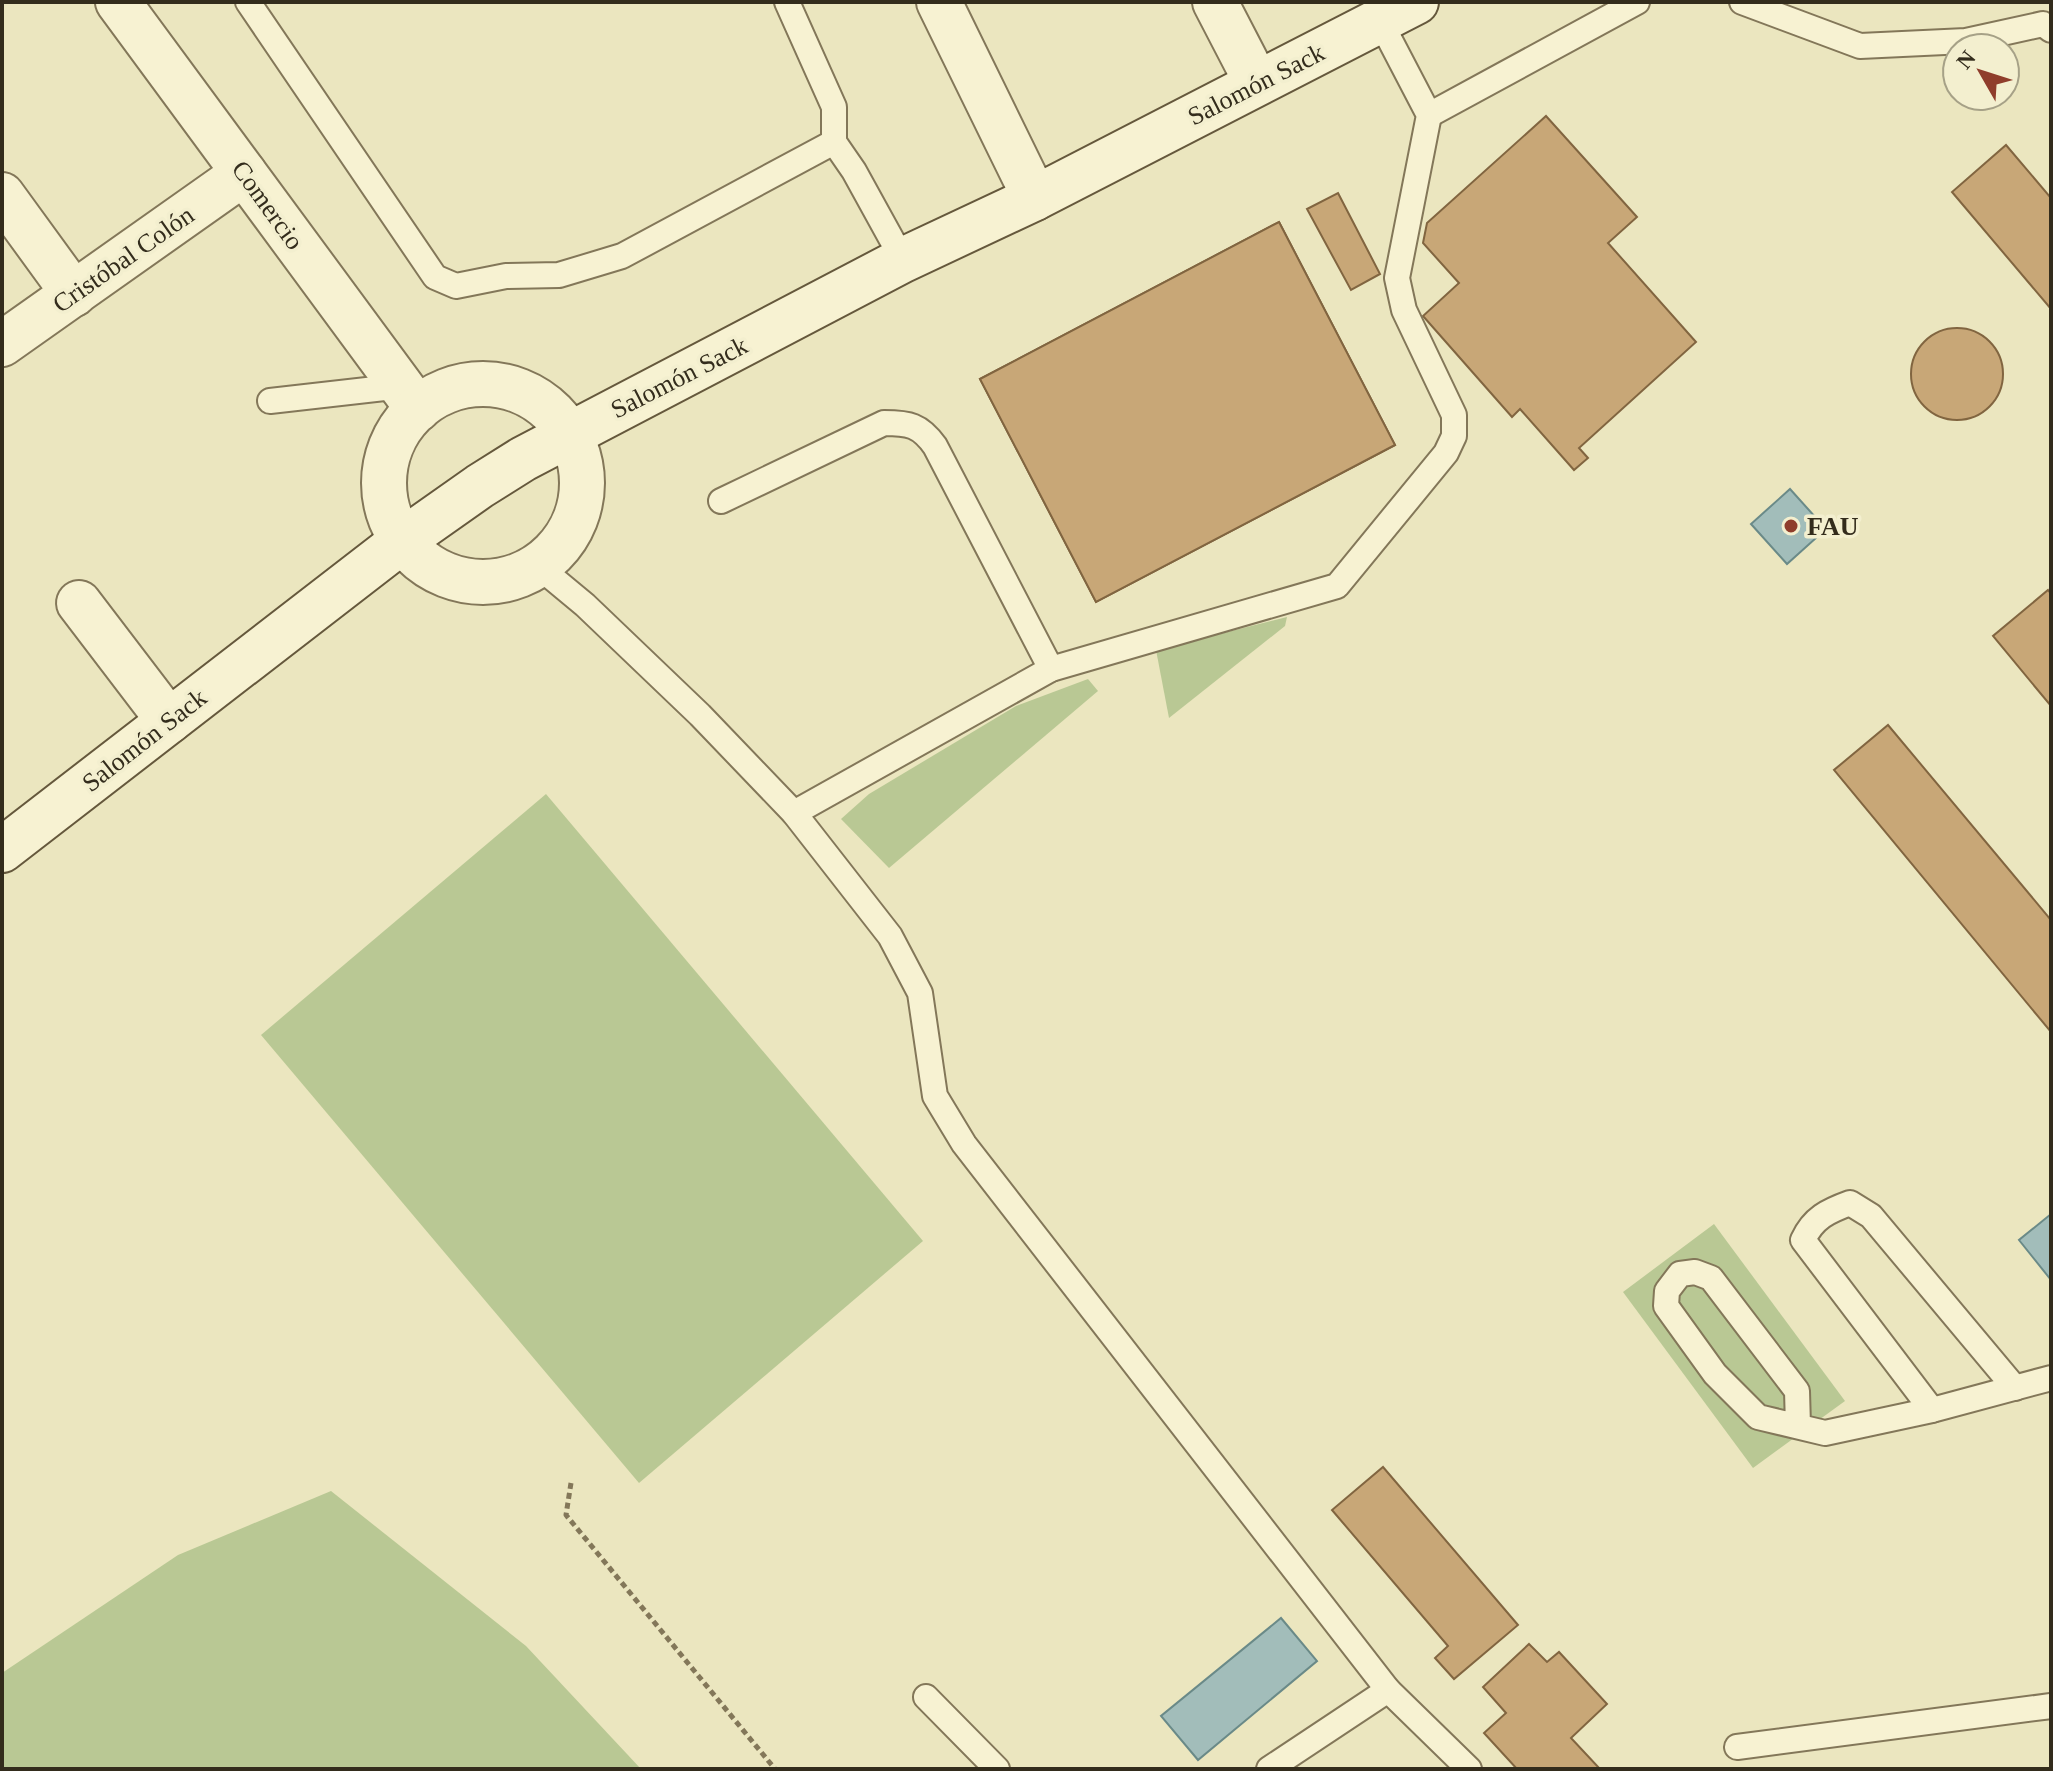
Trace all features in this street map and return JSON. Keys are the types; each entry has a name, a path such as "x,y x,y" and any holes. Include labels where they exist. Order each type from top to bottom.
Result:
{"street":[{"name":"Comercio","path":"118,2 410,398"},
{"path":"939,2 1035,198"},
{"path":"1215,2 1257,83"},
{"name":"Salomón Sack","path":"2,850 402,541 480,486 569,434 903,260 1035,198 1398,12"},
{"name":"Cristóbal Colón","path":"2,344 244,173"},
{"path":"2,195 74,294"},
{"path":"478,384 500,385 521,391 540,402 557,416 569,434 578,453 582,474 577,517 554,553 538,566 497,582 475,583 454,579 434,570 416,558 402,541 388,513 383,482 386,461 404,423 410,398 436,396 478,384"},
{"path":"79,603 169,721"}],"lane":[{"path":"248,2 435,277 456,286 506,276 559,275 622,256 834,142"},
{"path":"787,2 834,107 834,142 854,171 903,260"},
{"path":"1429,115 1637,2"},
{"path":"1742,2 1860,46 1966,41 2043,24 2051,30"},
{"path":"794,813 1051,669 1337,586 1446,453 1454,436 1454,415 1404,310 1397,278 1429,115 1398,12"},
{"path":"270,401 410,398"},
{"path":"721,501 884,423 910,423 924,431 935,446 1051,669"},
{"path":"538,566 585,605 689,704 794,813 890,936 920,993 935,1096 964,1144 1388,1690 1469,1769"},
{"path":"1932,1410 1803,1240 1810,1224 1826,1212 1850,1203 1871,1216 2015,1388"},
{"path":"1798,1426 1797,1391 1711,1278 1695,1272 1680,1274 1667,1291 1666,1306 1715,1374 1758,1417 1825,1433 1932,1410 2051,1379"},
{"path":"1273,1768 1388,1690"},
{"path":"926,1697 997,1769"},
{"path":"1737,1747 2051,1706"}],"path":[{"path":"571,1483 566,1515 775,1769"}],"green space":[{"path":"1287,617 1285,626 1169,718 1156,650"},
{"path":"1088,679 1098,691 889,868 841,819 869,794 1016,706"},
{"path":"546,794 923,1241 639,1483 261,1035"},
{"path":"1714,1224 1845,1401 1753,1468 1623,1292"},
{"path":"331,1491 526,1646 641,1769 2,1769 2,1673 178,1555"}],"water":[{"path":"1790,489 1826,529 1787,564 1751,524"},
{"path":"2051,1214 2051,1280 2019,1240"},
{"path":"1281,1618 1317,1661 1198,1760 1161,1716"}],"building":[{"path":"1546,116 1637,217 1608,243 1696,342 1579,448 1588,458 1574,470 1520,409 1512,417 1423,316 1459,283 1423,243 1427,223"},
{"path":"2006,145 2051,198 2051,309 1952,192"},
{"path":"1338,193 1380,274 1351,290 1307,209"},
{"path":"1279,222 1395,445 1096,602 980,379","holes":["1235,327 1291,433 1137,515 1080,409"]},
{"path":"1279,222 1395,445 1096,602 980,379"},
{"path":"1957,328 1974,332 1989,342 1999,357 2003,374 1999,391 1989,406 1974,416 1957,420 1940,416 1925,406 1915,391 1911,374 1915,357 1925,342 1940,332"},
{"path":"2048,590 2051,594 2051,706 1993,636"},
{"path":"1888,725 2051,920 2051,1032 1834,770"},
{"path":"1383,1467 1518,1625 1454,1679 1435,1658 1448,1646 1332,1510"},
{"path":"1529,1644 1547,1662 1559,1652 1607,1704 1571,1738 1600,1769 1517,1769 1484,1733 1506,1713 1483,1687"}],"place":[{"name":"FAU","path":"1791,526"}]}
